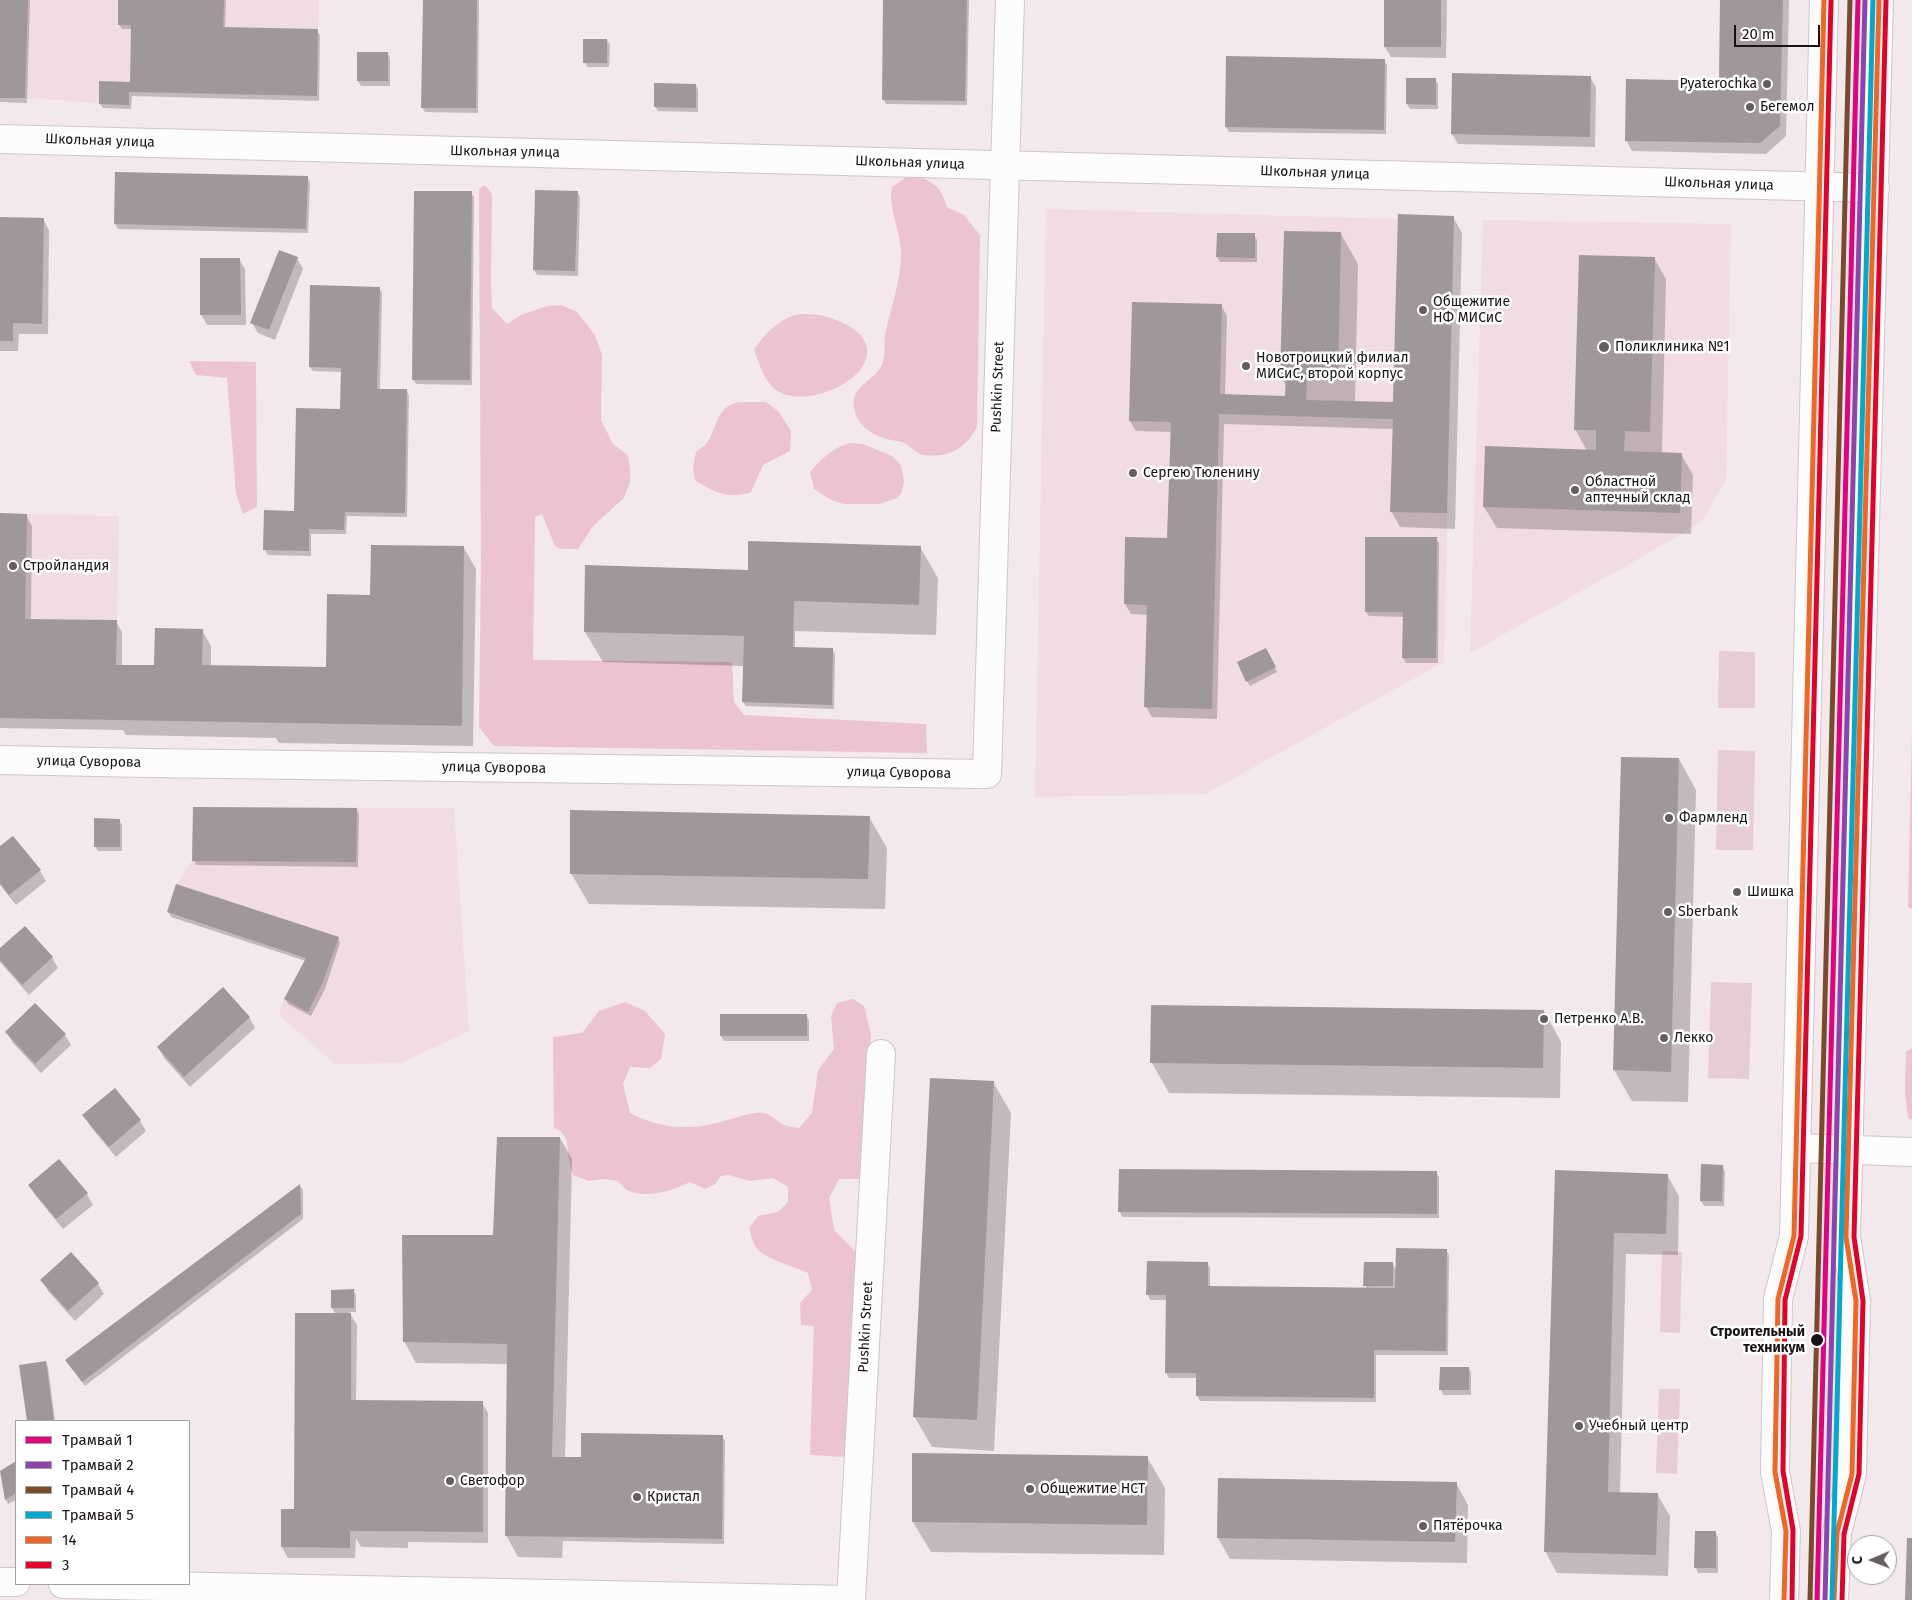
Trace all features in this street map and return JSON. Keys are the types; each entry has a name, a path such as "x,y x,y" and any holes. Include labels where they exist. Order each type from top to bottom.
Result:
{"street":[{"name":"Pushkin Street","path":"987,774 1010,0"},
{"path":"1784,1600 1786,1531 1774,1472 1778,1299 1794,1236 1824,0"},
{"path":"1834,1600 1837,1533 1852,1474 1856,1301 1846,1237 1879,0"},
{"name":"Школьная улица","path":"0,139 1875,188"},
{"name":"улица Суворова","path":"0,760 987,774"},
{"name":"Pushkin Street","path":"849,1600 882,1054"},
{"path":"1797,1148 1912,1152"},
{"path":"0,1582 15,1582"},
{"path":"122,1585 849,1600"}],"shaded area":[{"path":"28,0 319,0 318,29 131,25 129,105 25,98"},
{"path":"916,174 936,186 942,194 947,207 964,215 980,235 977,427 962,446 948,453 933,456 921,454 902,442 889,440 870,432 861,424 854,407 856,392 877,372 884,358 885,336 901,265 900,245 891,196 892,187 905,178"},
{"path":"485,185 492,194 492,308 507,324 521,315 547,306 561,305 577,312 595,335 602,355 601,420 613,444 628,455 630,469 630,482 624,498 593,526 578,549 561,549 555,546 542,514 535,517 533,660 732,662 734,702 744,715 926,724 927,753 494,746 479,727 481,560 479,189"},
{"name":"Новотроицкий филиал МИСиС, второй корпус","path":"1046,209 1397,219 1398,214 1454,216 1444,662 1205,794 1035,797"},
{"name":"Поликлиника №1","path":"1483,220 1731,224 1726,481 1701,522 1623,568 1470,653"},
{"path":"800,314 824,316 843,323 864,339 867,355 864,364 857,373 837,388 811,396 798,397 786,395 776,390 768,382 754,350 763,338 780,322"},
{"path":"189,361 256,362 257,507 243,514 236,493 227,378 196,375"},
{"path":"739,402 766,402 779,412 791,431 790,451 763,465 751,492 728,495 708,488 695,480 693,468 696,452 703,447 712,435 722,412 732,404"},
{"path":"849,443 863,444 892,456 901,465 904,482 902,492 897,498 879,504 844,504 831,500 814,489 810,472 828,454"},
{"path":"27,514 119,516 117,620 25,619"},
{"path":"1719,651 1755,652 1755,708 1718,708"},
{"path":"1912,731 1912,909 1908,907"},
{"path":"1718,750 1755,751 1753,850 1716,850"},
{"path":"193,807 454,808 469,1031 401,1063 335,1064 279,1015 284,999 306,958 167,912 176,884 192,861"},
{"path":"1711,982 1752,983 1749,1079 1708,1078"},
{"path":"853,999 864,1006 871,1034 863,1179 839,1179 829,1198 834,1230 857,1253 849,1457 810,1455 814,1326 801,1325 800,1303 812,1290 808,1273 759,1251 749,1228 758,1216 778,1212 788,1202 788,1187 773,1178 750,1181 728,1175 721,1176 715,1184 705,1189 690,1182 661,1193 645,1194 628,1190 618,1181 603,1179 589,1181 573,1175 565,1137 559,1130 554,1128 553,1037 582,1033 599,1011 625,1002 645,1011 665,1034 661,1059 650,1068 630,1067 623,1084 630,1113 658,1124 687,1127 708,1125 744,1115 762,1113 770,1115 783,1124 799,1128 812,1113 818,1070 834,1049 831,1016 837,1003"},
{"path":"1912,1048 1912,1120 1908,1118 1905,1091 1906,1052"},
{"path":"1662,1251 1682,1252 1680,1333 1660,1332"},
{"path":"1659,1389 1680,1389 1677,1474 1656,1473"}],"building":[{"path":"0,0 28,0 25,98 0,98"},
{"path":"118,0 224,0 223,27 318,29 317,96 129,92 129,105 99,104 99,81 130,82 131,25 118,25"},
{"path":"423,0 477,0 476,108 421,108"},
{"path":"883,0 967,0 965,101 882,100"},
{"path":"1384,0 1441,0 1441,47 1384,47"},
{"path":"1720,0 1783,0 1780,126 1760,143 1625,141 1626,79 1719,81"},
{"path":"583,39 607,39 607,63 583,63"},
{"path":"357,52 388,52 388,81 357,81"},
{"path":"1226,56 1385,59 1384,130 1225,127"},
{"path":"1452,73 1591,76 1590,137 1451,134"},
{"path":"1406,78 1436,78 1436,105 1406,104"},
{"path":"654,83 696,84 696,108 654,107"},
{"path":"115,172 308,176 306,229 114,224"},
{"path":"535,190 578,191 575,271 533,270"},
{"path":"414,191 472,191 470,380 412,380"},
{"path":"1398,214 1454,216 1447,513 1390,512 1393,419 1219,414 1212,709 1144,707 1147,605 1124,604 1125,537 1167,538 1171,422 1129,421 1132,302 1222,304 1220,394 1285,396 1286,378 1280,378 1284,231 1341,232 1338,379 1307,379 1306,400 1393,402"},
{"path":"0,217 44,218 42,324 13,323 13,341 0,341"},
{"path":"1217,233 1255,233 1255,258 1216,257"},
{"path":"279,250 298,257 269,330 250,323"},
{"path":"1579,255 1655,257 1650,432 1625,431 1624,451 1682,453 1680,513 1483,507 1485,446 1596,450 1596,430 1574,430"},
{"path":"200,258 240,258 241,315 200,315"},
{"path":"310,285 380,287 377,389 407,389 405,513 345,512 344,530 309,529 309,551 263,550 264,510 294,511 296,408 340,409 341,368 309,367"},
{"path":"0,513 27,514 25,619 117,620 116,665 154,665 155,628 203,629 202,665 326,667 327,594 370,595 371,545 464,546 462,726 0,718"},
{"path":"1365,537 1437,537 1436,658 1402,658 1403,612 1365,612"},
{"path":"748,541 921,546 919,605 794,601 793,647 833,648 832,705 742,702 744,636 584,632 585,565 748,570"},
{"path":"1266,648 1276,667 1246,682 1237,662"},
{"path":"1621,757 1679,758 1671,1072 1613,1070"},
{"path":"193,807 357,808 356,862 192,861"},
{"path":"570,810 870,816 868,879 570,874"},
{"path":"94,818 120,819 120,847 94,847"},
{"path":"13,836 41,870 9,895 0,883 0,846"},
{"path":"176,884 339,937 322,984 308,1012 284,999 306,958 167,912"},
{"path":"25,926 53,957 22,985 0,960 0,948"},
{"path":"223,987 250,1017 184,1077 157,1047"},
{"path":"35,1003 66,1034 35,1064 5,1032"},
{"path":"1151,1005 1544,1010 1543,1068 1150,1063"},
{"path":"720,1014 807,1014 807,1036 720,1036"},
{"path":"930,1078 994,1081 977,1420 913,1417"},
{"path":"115,1088 141,1120 109,1147 82,1115"},
{"path":"497,1137 560,1137 552,1457 581,1457 581,1433 723,1435 722,1539 505,1536 507,1344 403,1342 402,1235 493,1235"},
{"path":"59,1159 88,1193 56,1219 28,1185"},
{"path":"1701,1164 1723,1165 1722,1201 1700,1201"},
{"path":"1119,1169 1437,1171 1437,1214 1118,1212"},
{"name":"Учебный центр","path":"1555,1170 1668,1174 1666,1234 1614,1233 1608,1492 1658,1493 1656,1555 1544,1552"},
{"path":"300,1184 301,1214 82,1382 65,1360"},
{"path":"1396,1248 1447,1249 1446,1351 1374,1350 1374,1398 1196,1396 1196,1373 1165,1373 1166,1295 1146,1295 1147,1261 1208,1262 1208,1286 1395,1288"},
{"path":"71,1252 99,1283 68,1311 40,1280"},
{"path":"1364,1262 1393,1262 1393,1286 1363,1286"},
{"path":"354,1289 354,1308 331,1308 331,1290"},
{"path":"295,1313 351,1313 351,1400 483,1401 483,1532 350,1531 350,1548 281,1547 281,1509 294,1509"},
{"path":"46,1361 54,1420 27,1420 19,1365"},
{"path":"1440,1367 1469,1367 1469,1390 1439,1390"},
{"name":"Общежитие НСТ","path":"912,1453 1148,1456 1147,1525 912,1522"},
{"path":"15,1462 15,1494 5,1500 0,1471"},
{"path":"1218,1478 1457,1482 1455,1542 1217,1538"},
{"path":"1695,1531 1716,1531 1716,1568 1694,1568"},
{"path":"1907,1538 1912,1538 1912,1600 1905,1600"}],"tram line":[{"name":"4","path":"1810,1600 1850,0"},
{"name":"1","path":"1817,1600 1858,0"},
{"name":"2","path":"1825,1600 1865,0"},
{"name":"5","path":"1832,1600 1873,0"}],"transit line":[{"name":"14","path":"1784,1600 1786,1531 1775,1472 1778,1299 1794,1236 1824,0"},
{"name":"3","path":"1792,1600 1793,1530 1783,1471 1785,1300 1801,1236 1831,0"},
{"name":"14","path":"1834,1600 1837,1533 1852,1474 1856,1301 1846,1237 1879,0"},
{"name":"3","path":"1842,1600 1844,1534 1859,1474 1863,1301 1854,1237 1886,0"}],"place":[{"name":"Pyaterochka","path":"1767,84"},
{"name":"Бегемол","path":"1750,107"},
{"name":"Общежитие НФ МИСиС","path":"1423,310"},
{"name":"Поликлиника №1","path":"1604,347"},
{"name":"Новотроицкий филиал МИСиС, второй корпус","path":"1246,366"},
{"name":"Сергею Тюленину","path":"1133,473"},
{"name":"Областной аптечный склад","path":"1575,490"},
{"name":"Стройландия","path":"13,566"},
{"name":"Фармленд","path":"1669,818"},
{"name":"Шишка","path":"1737,892"},
{"name":"Sberbank","path":"1668,912"},
{"name":"Петренко А.В.","path":"1544,1019"},
{"name":"Лекко","path":"1664,1038"},
{"name":"Строительный техникум","path":"1817,1340"},
{"name":"Учебный центр","path":"1579,1426"},
{"name":"Светофор","path":"450,1481"},
{"name":"Общежитие НСТ","path":"1030,1489"},
{"name":"Кристал","path":"637,1497"},
{"name":"Пятёрочка","path":"1423,1526"}]}
